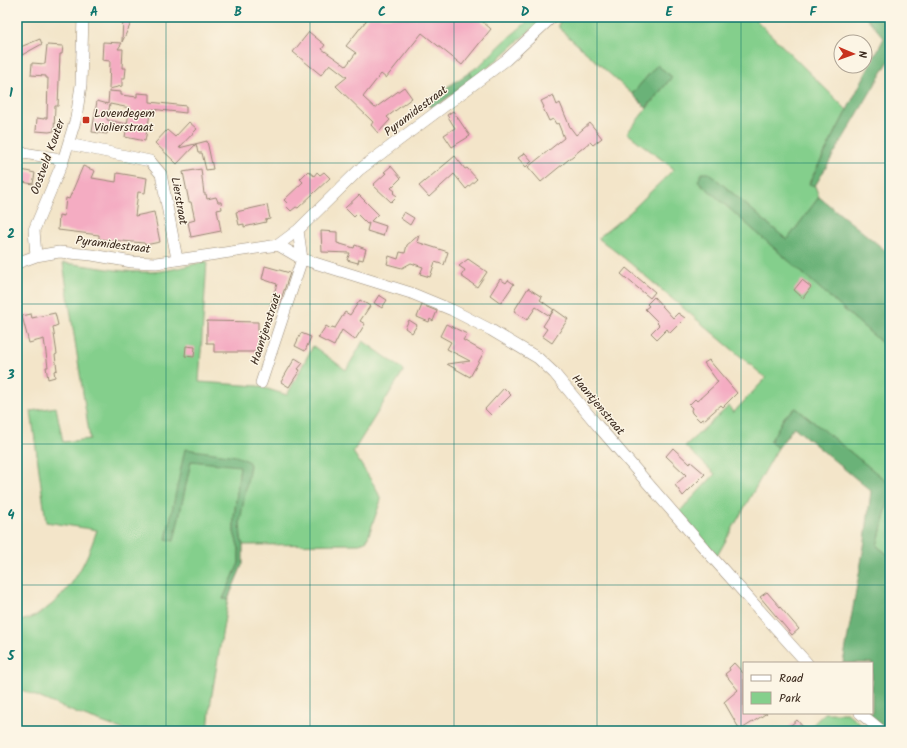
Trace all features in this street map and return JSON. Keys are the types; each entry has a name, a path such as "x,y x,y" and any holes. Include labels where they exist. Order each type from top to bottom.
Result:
{"street":[{"name":"Oostveld Kouter","path":"36,256 34,230 69,144 76,118 81,85 83,17"},
{"name":"Pyramidestraat","path":"17,263 36,256 59,252 92,255 132,262 156,263 278,245 298,230 359,170 506,60 552,17"},
{"name":"Lierstraat","path":"69,144 150,161 161,174 177,259"},
{"path":"17,152 63,160"},
{"path":"298,230 302,259"},
{"name":"Haantjenstraat","path":"278,245 302,259 410,293 452,310 491,330 538,358 554,373 700,544 806,662"},
{"name":"Haantjenstraat","path":"261,383 302,259"},
{"path":"861,714 882,731"}],"green space":[{"path":"533,17 545,17 496,61 473,79 470,72 480,65 508,38"},
{"path":"565,17 753,17 847,110 809,183 815,186 819,197 787,240 709,173 698,181 890,350 890,484 796,408 785,416 770,442 778,448 717,556 679,512 715,474 685,446 729,406 733,413 766,378 624,258 598,238 629,213 674,169 627,133 672,77 657,65 632,94 559,28 559,22"},
{"path":"866,17 881,17 890,27 890,59 815,186 809,184 866,74 873,74 873,59 884,38"},
{"path":"657,65 672,77 646,108 632,94"},
{"path":"470,72 473,79 437,106 430,107 426,103 435,95"},
{"path":"702,173 709,173 787,240 819,197 890,254 890,350 698,181"},
{"path":"207,261 199,382 258,386 287,395 313,346 346,370 363,341 404,370 353,452 376,488 381,500 367,540 360,544 243,545 240,516 243,494 250,465 185,450 174,540 191,461 240,465 234,518 234,532 239,549 239,563 223,599 228,599 211,700 208,731 127,731 76,713 17,688 17,622 33,617 47,608 66,590 81,568 97,530 46,522 31,411 56,407 63,442 90,439 63,263 123,271 151,272 175,269"},
{"path":"796,408 890,484 890,495 877,546 890,556 890,731 886,731 865,714 873,714 873,662 843,662 865,541 871,491 794,427 778,448 770,442 785,416"},
{"path":"185,449 236,456 248,461 250,465 240,522 243,545 243,563 228,599 223,599 239,563 239,549 234,532 234,518 240,466 191,461 174,541 166,539"},
{"path":"890,495 890,556 877,546"},
{"path":"824,714 848,714 870,731 806,731"}],"building":[{"path":"123,17 134,17 122,42"},
{"path":"369,17 477,17 491,29 462,65 422,33 386,78 381,74 363,97 375,108 404,87 412,98 387,117 390,120 378,133 371,125 373,122 336,86 347,77 330,64 321,75 293,52 309,32 325,45 322,49 346,66 356,53 346,46"},
{"path":"40,39 42,44 22,55 18,48"},
{"path":"103,42 122,43 118,49 123,49 122,68 126,68 125,78 122,78 122,86 109,89 110,61 102,60"},
{"path":"47,45 63,46 62,54 60,54 58,106 55,106 54,131 49,132 36,131 37,118 47,118 48,78 46,78 46,76 31,75 32,63 45,64"},
{"path":"109,91 121,92 121,95 137,97 137,93 150,94 150,102 186,106 186,113 151,109 145,141 125,137 126,131 108,128 107,134 92,132 97,101 108,104","holes":["110,104 130,108 127,124 107,120"]},
{"path":"553,95 557,105 560,103 570,127 576,135 590,123 602,138 593,145 590,142 541,182 528,167 564,138 558,123 556,124 553,119 549,121 541,101"},
{"path":"453,111 470,136 452,147 444,135 455,128 447,115"},
{"path":"189,122 197,129 179,148 207,141 213,169 206,170 202,153 198,153 196,144 177,164 155,143 167,130 175,137"},
{"path":"525,153 532,161 526,167 518,158"},
{"path":"455,156 465,169 467,168 477,179 466,189 454,174 429,197 419,186"},
{"path":"83,166 95,171 92,178 116,182 117,173 147,178 145,193 138,192 135,216 154,212 160,242 145,245 144,243 99,239 99,235 58,230 59,215 64,216 66,198 69,199"},
{"path":"391,166 401,178 391,188 395,191 393,193 397,196 391,202 373,185"},
{"path":"17,169 35,173 33,184 17,181"},
{"path":"201,169 204,194 206,194 207,199 216,197 218,202 221,202 222,209 217,210 221,231 191,237 188,222 195,220 191,202 189,202 183,172"},
{"path":"308,171 314,176 317,172 320,175 324,172 330,178 298,208 296,207 291,211 286,206 288,204 284,200 303,182 300,179"},
{"path":"359,195 378,214 371,221 386,226 383,236 367,231 369,223 367,224 357,214 354,217 345,208"},
{"path":"267,205 270,219 265,220 266,222 244,227 244,224 239,225 236,212"},
{"path":"404,212 414,218 410,225 400,218"},
{"path":"321,231 337,232 337,243 354,248 355,245 366,249 363,260 359,259 358,263 347,260 350,253 322,252"},
{"path":"419,235 417,242 448,252 444,265 435,262 430,277 420,274 423,267 411,263 402,268 387,264 389,256 398,259 400,252 405,253 407,245"},
{"path":"468,259 487,272 477,287 461,276 465,270 459,266"},
{"path":"265,266 290,273 278,308 270,306 277,284 262,279"},
{"path":"626,268 655,292 650,298 621,274"},
{"path":"500,279 506,283 508,280 514,284 501,303 490,295"},
{"path":"802,280 811,287 803,298 794,290"},
{"path":"528,288 542,297 540,300 554,310 550,316 536,307 527,320 514,311"},
{"path":"379,295 387,300 382,308 374,303"},
{"path":"654,297 673,318 678,313 685,318 670,333 667,329 657,339 651,333 659,325 657,323 658,322 645,309 649,306 647,304"},
{"path":"360,300 370,306 360,321 365,324 355,340 342,330 334,346 318,338 326,326 331,329 332,327 335,328 345,312 350,315"},
{"path":"422,305 437,311 433,321 430,319 429,322 417,317"},
{"path":"554,309 568,319 552,343 542,336 547,329 543,326"},
{"path":"55,313 58,325 53,327 57,354 55,355 57,370 54,371 55,377 48,379 44,339 29,343 22,316 31,314 32,318"},
{"path":"409,320 417,325 412,333 405,328"},
{"path":"207,321 258,322 258,352 214,352 214,343 207,343"},
{"path":"446,324 467,334 463,340 484,352 470,377 447,364 470,361 447,349 451,342 440,336"},
{"path":"301,333 311,337 305,351 295,346"},
{"path":"186,346 195,347 194,357 185,356"},
{"path":"295,358 303,363 298,369 300,370 289,387 281,382"},
{"path":"709,360 737,393 723,407 721,405 704,420 702,419 700,421 692,413 692,408 689,405 695,399 697,401 718,382 704,363"},
{"path":"504,388 511,395 491,415 485,409"},
{"path":"673,448 690,464 691,462 705,474 683,496 675,485 686,475 666,456"},
{"path":"767,592 799,629 792,635 760,597"},
{"path":"734,663 743,673 743,714 765,714 740,730 724,702 738,690 725,674 730,670 729,668"},
{"path":"797,720 803,727 798,731 784,731"}],"place":[{"name":"Lovendegem Violierstraat","path":"86,120"}]}
